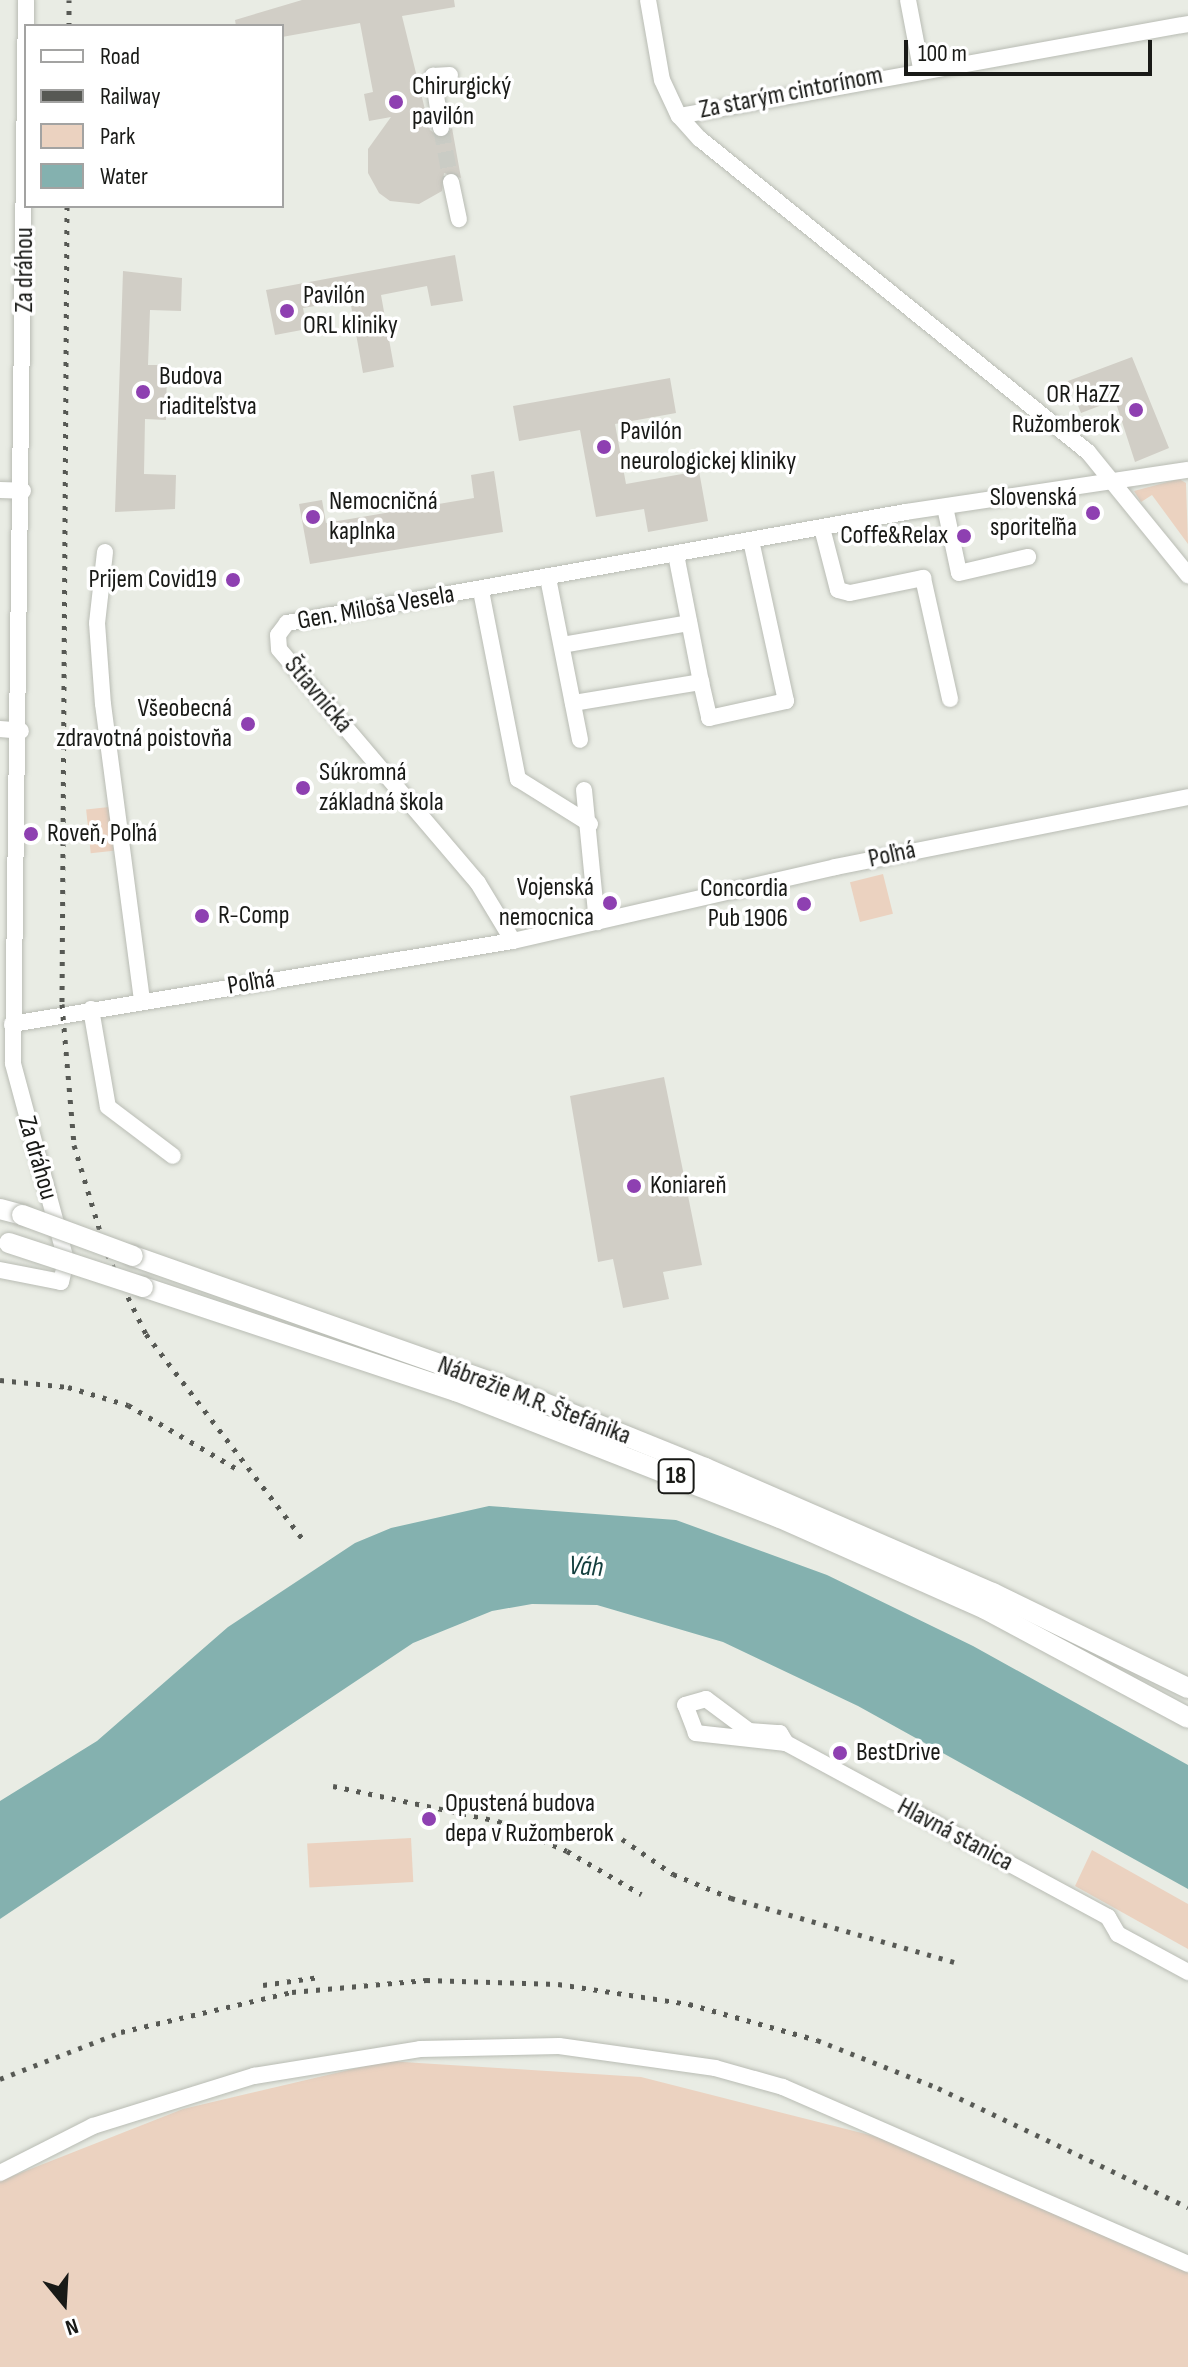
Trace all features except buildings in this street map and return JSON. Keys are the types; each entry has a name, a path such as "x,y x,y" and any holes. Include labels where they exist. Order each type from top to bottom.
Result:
{"main road":[{"name":"Nábrežie M.R. Štefánika","path":"0,1209 462,1371 705,1468 993,1593 1188,1688"},
{"name":"Nábrežie M.R. Štefánika","path":"4,1242 497,1406 766,1513 985,1609 1188,1718"}],"street":[{"name":"Za dráhou","path":"26,0 26,24"},
{"path":"648,0 662,80 679,116 729,165 1088,452 1115,480 1188,575"},
{"path":"908,0 921,68"},
{"name":"Za starým cintorínom","path":"679,116 921,68 1188,24"},
{"path":"441,128 433,76 450,75"},
{"path":"451,182 459,219"},
{"name":"Za dráhou","path":"0,1270 61,1282 66,1260 18,1092 12,1024 18,981 25,208"},
{"name":"Gen. Miloša Vesela","path":"278,635 302,618 481,591 945,507 1188,470"},
{"path":"0,490 23,491"},
{"path":"945,507 959,573 1028,557"},
{"path":"822,528 838,590 850,593 923,578 950,699"},
{"path":"676,555 709,718 786,701 751,541"},
{"path":"105,552 97,623 103,704 142,1000"},
{"path":"548,578 580,740"},
{"name":"Gen. Miloša Vesela","path":"481,591 518,779 590,824"},
{"path":"562,645 689,623"},
{"name":"Štiavnická","path":"278,635 283,654 478,883 513,941"},
{"path":"573,703 701,682"},
{"path":"0,729 21,731"},
{"path":"584,790 590,824 597,922"},
{"name":"Poľná","path":"12,1024 142,1000 513,941 1188,797"},
{"path":"91,1009 108,1107 173,1156"},
{"name":"Hlavná stanica","path":"786,1743 780,1733 749,1731 706,1699 685,1705 696,1733 786,1743 1108,1917 1118,1934 1188,1972"},
{"path":"0,2173 93,2126 254,2076 420,2049 559,2046 715,2068 783,2087 1188,2264"}],"green space":[{"path":"1179,479 1186,483 1188,544 1152,495 1141,502 1134,491"},
{"path":"109,807 114,851 91,853 86,809"},
{"path":"883,874 893,914 860,922 850,882"},
{"path":"411,1838 413,1882 309,1887 307,1843"},
{"path":"1092,1850 1188,1904 1188,1949 1075,1886"},
{"path":"387,2061 641,2077 937,2152 1188,2267 1188,2367 0,2367 0,2181 183,2109"}],"water":[{"name":"Váh","path":"489,1506 676,1520 827,1575 973,1646 1188,1765 1188,1889 858,1706 723,1642 597,1605 532,1604 492,1611 413,1643 0,1919 0,1801 97,1741 228,1627 355,1543 391,1528"}],"tunnel":[{"path":"441,128 451,182"}],"railway":[{"path":"69,0 69,24"},
{"path":"67,208 62,1004 74,1145 107,1254 146,1334 306,1543"},
{"path":"0,1380 68,1387 128,1405 237,1469"},
{"path":"333,1786 498,1821 567,1851 641,1894"},
{"path":"622,1839 673,1874 731,1898 961,1964"},
{"path":"263,1985 319,1977"},
{"path":"0,2079 121,2032 292,1992 426,1980 558,1984 689,2004 817,2040 938,2088 1188,2207"}],"place":[{"name":"Chirurgický pavilón","path":"396,102"},
{"name":"Pavilón ORL kliniky","path":"287,311"},
{"name":"Budova riaditeľstva","path":"143,392"},
{"name":"OR HaZZ Ružomberok","path":"1136,410"},
{"name":"Pavilón neurologickej kliniky","path":"604,447"},
{"name":"Slovenská sporiteľňa","path":"1093,513"},
{"name":"Nemocničná kaplnka","path":"313,517"},
{"name":"Coffe&Relax","path":"964,536"},
{"name":"Prijem Covid19","path":"233,580"},
{"name":"Všeobecná zdravotná poistovňa","path":"248,724"},
{"name":"Súkromná základná škola","path":"303,788"},
{"name":"Roveň, Poľná","path":"31,834"},
{"name":"Vojenská nemocnica","path":"610,903"},
{"name":"Concordia Pub 1906","path":"804,904"},
{"name":"R-Comp","path":"202,916"},
{"name":"Koniareň","path":"634,1186"},
{"name":"BestDrive","path":"840,1753"},
{"name":"Opustená budova depa v Ružomberok","path":"429,1819"}]}
